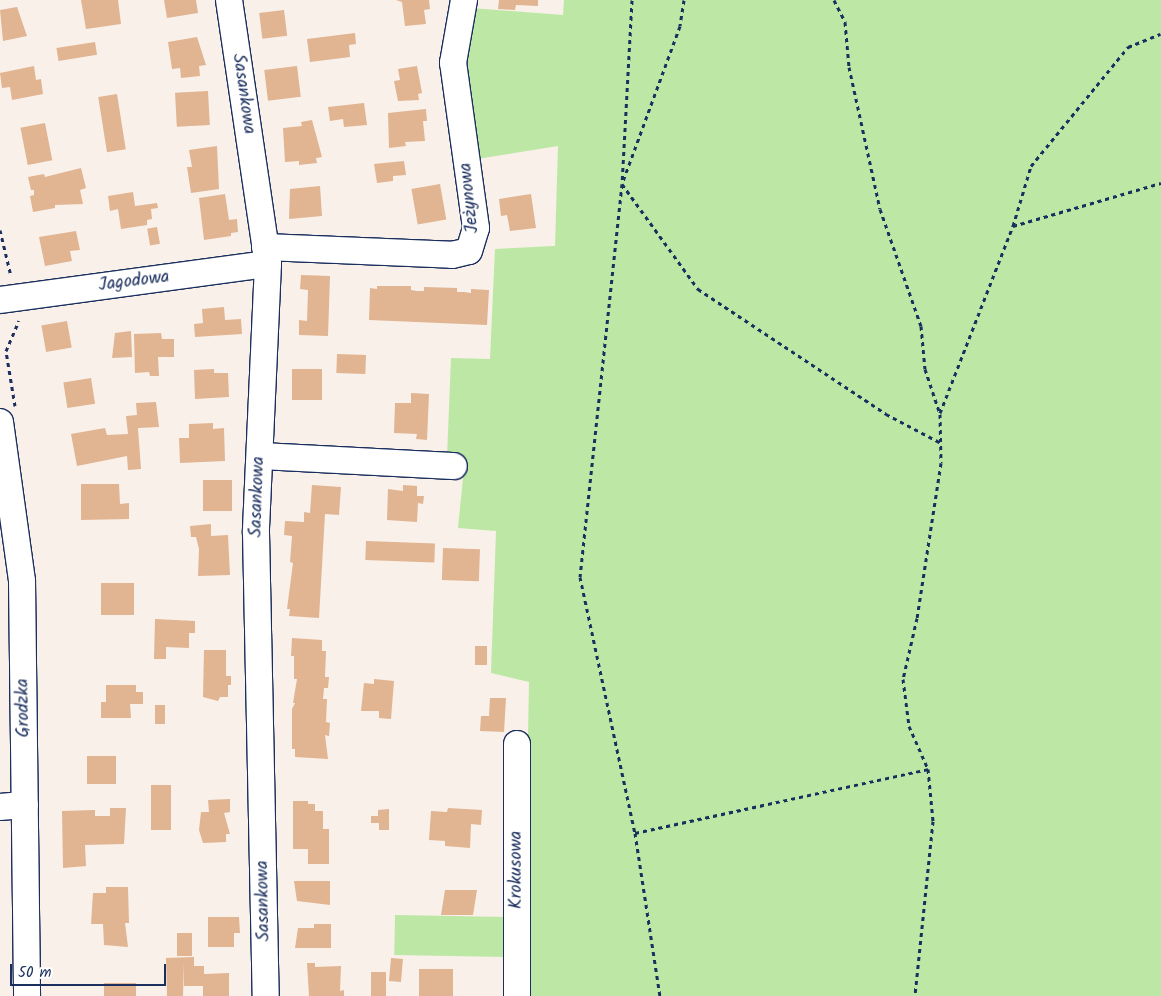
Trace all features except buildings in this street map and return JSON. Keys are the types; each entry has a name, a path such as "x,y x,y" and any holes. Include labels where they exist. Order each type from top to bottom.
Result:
{"street":[{"name":"Sasankowa","path":"229,0 266,256 256,533 266,996"},
{"name":"Jeżynowa","path":"266,256 452,254 469,252 476,228 453,63 464,0"},
{"name":"Jagodowa","path":"0,300 266,256"},
{"name":"Grodzka","path":"0,422 22,581 13,806 27,996"},
{"path":"260,456 454,466"},
{"name":"Krokusowa","path":"517,744 517,996"}],"path":[{"path":"632,0 622,184 580,577 635,833 660,996"},
{"path":"622,184 680,26 684,0"},
{"path":"834,0 845,22 849,67 880,209 921,326 925,369 940,414 941,463 917,618 903,679 909,726 928,769 933,821 922,955 915,996"},
{"path":"940,414 1013,226 1031,166 1128,47 1161,34"},
{"path":"1013,226 1161,183"},
{"path":"622,184 698,289 886,414 940,443"},
{"path":"635,833 928,769"}],"green space":[{"path":"564,0 1161,0 1161,996 523,996 529,682 491,673 496,531 458,528 465,458 447,457 451,358 490,359 495,249 555,246 558,146 477,159 464,70 471,8 563,15"},
{"path":"395,915 506,917 505,957 394,955"}]}
